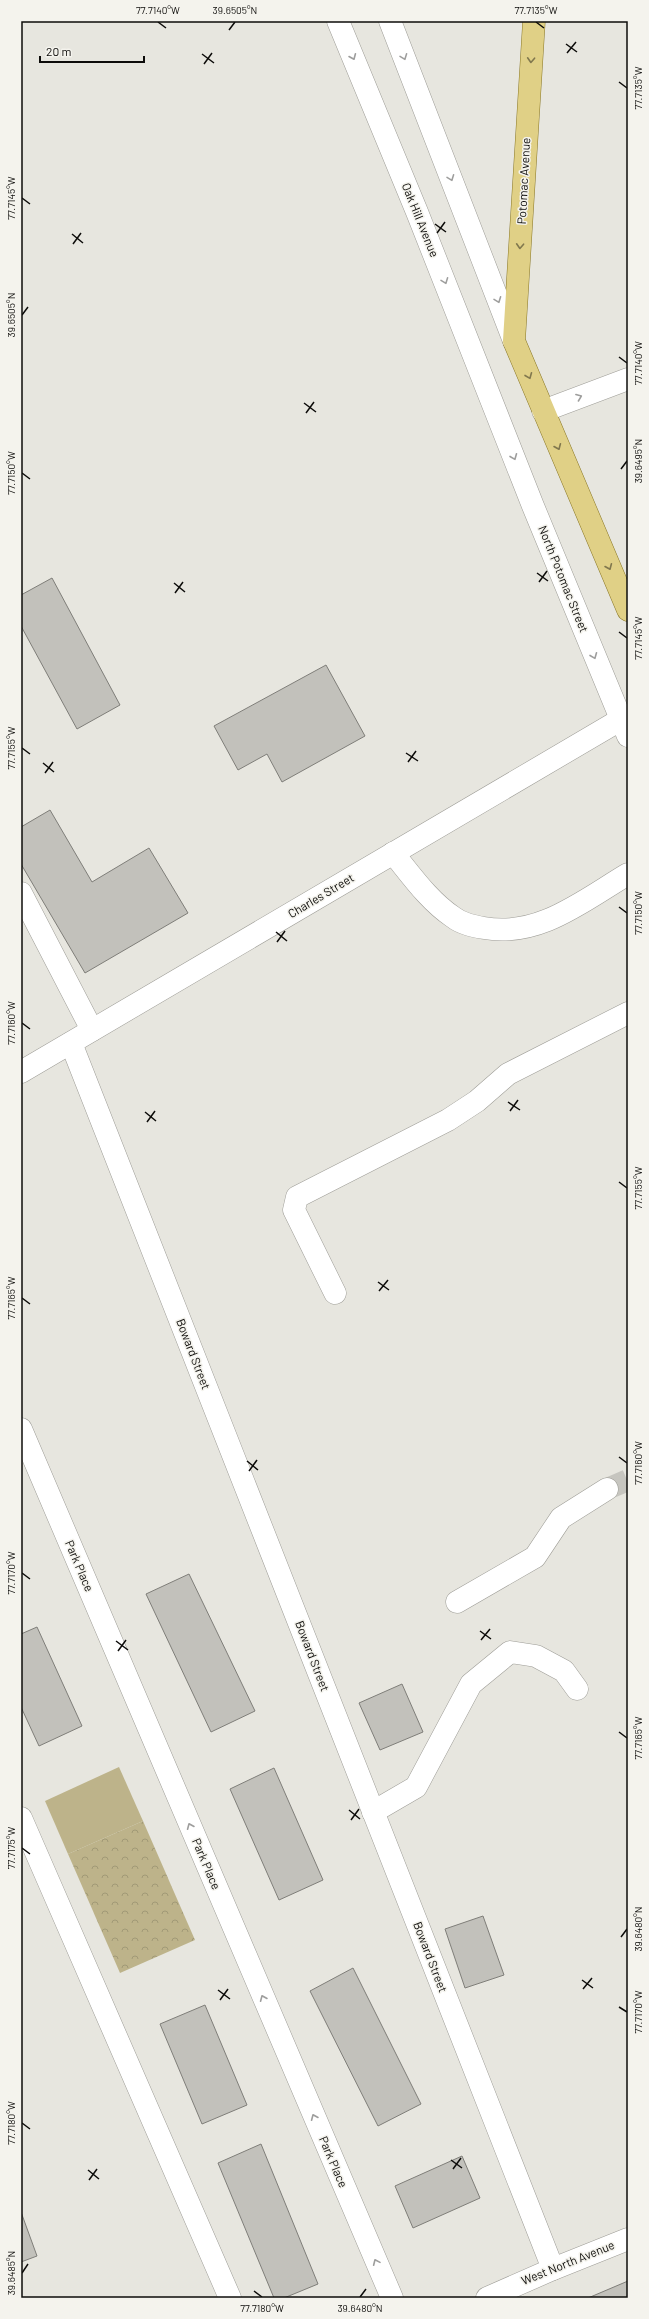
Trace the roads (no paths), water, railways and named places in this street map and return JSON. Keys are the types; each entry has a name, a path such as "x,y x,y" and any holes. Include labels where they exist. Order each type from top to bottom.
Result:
{"main road":[{"name":"Potomac Avenue","path":"514,341 534,21"},
{"path":"514,341 628,610"}],"street":[{"name":"Oak Hill Avenue","path":"338,21 418,212 500,421"},
{"path":"390,21 514,341"},
{"path":"543,411 628,379"},
{"name":"North Potomac Street","path":"500,421 624,728"},
{"name":"Charles Street","path":"21,1072 393,853 624,728"},
{"path":"393,853 418,883 454,918 471,926 490,929 524,928 547,921 628,874"},
{"path":"21,893 92,1030"},
{"path":"335,1293 294,1210 297,1197 448,1120 477,1101 508,1074 628,1013"},
{"name":"Boward Street","path":"71,1043 553,2268"},
{"name":"Park Place","path":"21,1429 392,2298"},
{"path":"457,1602 535,1557 561,1518 607,1490"},
{"path":"373,1812 416,1787 471,1684 510,1652 536,1656 564,1671 577,1689"},
{"path":"21,1818 230,2298"},
{"name":"West North Avenue","path":"487,2298 553,2268 628,2239"}],"tunnel":[{"path":"607,1489 628,1480"}]}
